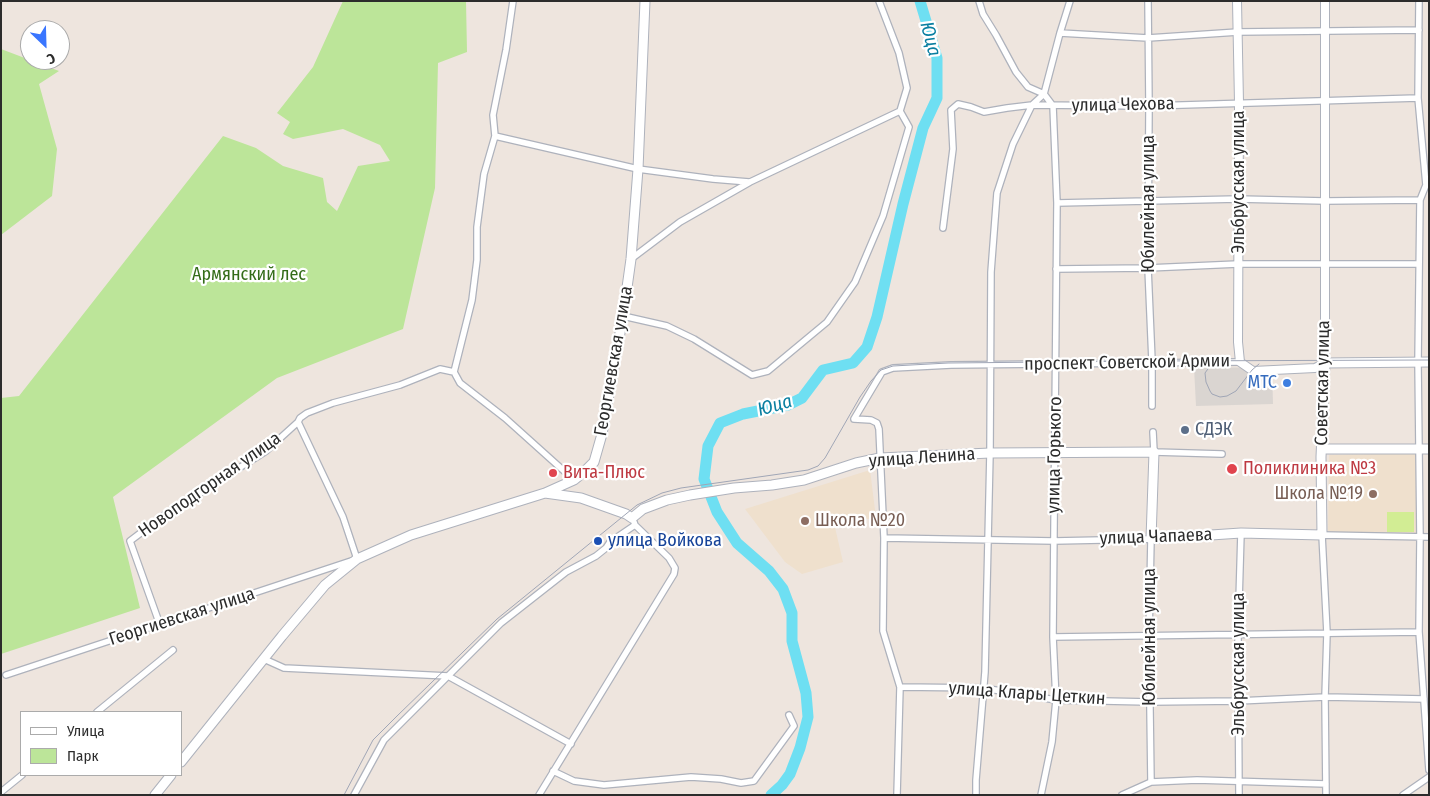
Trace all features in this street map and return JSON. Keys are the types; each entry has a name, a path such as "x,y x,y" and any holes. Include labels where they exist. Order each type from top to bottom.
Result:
{"main road":[{"name":"Георгиевская улица","path":"182,761 325,585 357,559 411,535 545,493 574,480 591,466 597,454 602,434 631,259 638,169 645,1"},
{"name":"проспект Советской Армии","path":"1324,363 1429,362"},
{"name":"Советская улица","path":"1322,535 1324,363"},
{"path":"1322,449 1429,449"},
{"name":"улица Ленина","path":"634,522 643,510 667,500 734,488 804,480 856,463 880,458 990,453 1154,452"},
{"name":"Юбилейная улица","path":"1151,539 1154,452"},
{"path":"574,480 581,498"},
{"path":"545,493 581,498 626,514 634,522"},
{"name":"улица Чапаева","path":"1151,539 1241,533 1322,535"},
{"path":"155,795 170,776"}],"street":[{"path":"513,1 506,50 493,115 495,136 484,174 477,227 477,260 472,300 454,372 460,383 505,418 574,480"},
{"path":"623,316 667,326 694,339 752,375 768,371 827,322 855,282 883,216 909,127 900,111 907,88 899,53 879,1"},
{"path":"979,1 983,14 1016,72 1028,87 1044,94 1054,106"},
{"path":"976,795 985,672 990,453 991,272 997,193 1014,144 1032,105 1044,94 1070,1"},
{"name":"Юбилейная улица","path":"1148,1 1150,106 1148,268 1152,406"},
{"name":"Эльбрусская улица","path":"1237,1 1239,103 1238,342 1240,362"},
{"name":"Советская улица","path":"1324,363 1325,1"},
{"path":"1419,1 1418,98 1427,172 1427,186 1420,200 1418,362 1419,632 1429,770"},
{"path":"1060,33 1148,38 1238,32 1419,30"},
{"name":"улица Чехова","path":"943,228 953,149 951,110 958,104 984,112 1032,105 1150,106 1418,98"},
{"name":"улица Горького","path":"1041,795 1052,742 1056,700 1053,637 1057,203 1054,106"},
{"path":"631,259 652,241 680,222 750,182 900,111"},
{"path":"495,136 638,169 750,182"},
{"path":"1057,203 1238,199 1325,201 1420,200"},
{"path":"1056,270 1238,264 1419,264"},
{"name":"проспект Советской Армии","path":"880,458 877,423 871,420 854,418 882,372 893,368 951,365 1240,362 1253,371 1315,368 1324,363"},
{"name":"Новоподгорная улица","path":"160,624 130,541 163,516 266,451 307,413 333,403 400,385 440,369 454,372"},
{"path":"298,422 343,517 357,559"},
{"name":"Юбилейная улица","path":"1153,432 1154,452"},
{"name":"улица Ленина","path":"1154,452 1222,454"},
{"path":"880,458 884,538 883,631 900,687 897,795"},
{"path":"354,795 384,740 508,617 566,572 596,556 634,522 669,558 675,568 674,574 539,795"},
{"name":"Эльбрусская улица","path":"1239,795 1238,635 1241,533"},
{"name":"Советская улица","path":"1322,535 1327,633 1325,697 1326,795"},
{"name":"улица Чапаева","path":"1322,535 1429,538"},
{"name":"улица Чапаева","path":"884,538 1054,541 1151,539"},
{"name":"Юбилейная улица","path":"1151,539 1149,636 1152,782"},
{"name":"Георгиевская улица","path":"6,675 357,559"},
{"path":"1053,637 1419,632"},
{"path":"98,711 173,650"},
{"path":"264,659 284,668 448,676 571,744"},
{"name":"улица Клары Цеткин","path":"900,687 983,688 1056,700 1150,702 1238,701 1325,697 1424,699"},
{"path":"553,771 574,781 604,785 691,776 741,783 754,781 794,726 788,715"},
{"path":"1,792 21,776"},
{"path":"1403,795 1429,777"},
{"path":"1122,795 1152,782 1197,780 1326,784"}],"shaded area":[{"path":"1194,367 1272,368 1273,404 1196,406"},
{"name":"Школа №19","path":"1416,453 1418,536 1328,534 1329,455"},
{"name":"Школа №20","path":"870,470 876,518 834,523 843,562 802,574 785,562 745,509"}],"green space":[{"name":"Армянский лес","path":"343,1 466,1 467,52 438,63 435,188 403,329 277,378 113,497 140,608 1,654 1,398 19,396 223,136 256,148 283,166 323,178 327,202 337,211 358,166 390,161 380,145 343,129 293,139 283,134 290,122 277,113 313,67"},
{"path":"1,49 20,56 20,70 59,71 39,84 57,149 52,196 1,235"},
{"path":"1387,512 1414,512 1414,532 1387,532"}],"waterway":[{"name":"Юца","path":"771,795 790,774 800,748 808,717 806,693 792,641 792,613 783,589 769,571 737,543 717,512 704,479 708,446 720,423 743,414 788,405 802,398 823,370 853,363 867,347 877,317 923,128 937,98 937,58 920,1"}],"tram line":[{"path":"344,795 373,740 397,716 497,619 637,505 662,493 681,488 808,470 818,466 825,458 860,397 881,370 893,366 948,363 1429,360"},
{"path":"1221,361 1210,366 1205,373 1210,391 1212,394 1220,397 1227,396 1236,391 1259,364"}],"place":[{"name":"МТС","path":"1287,383"},
{"name":"СДЭК","path":"1185,430"},
{"name":"Поликлиника №3","path":"1232,469"},
{"name":"Вита-Плюс","path":"553,473"},
{"name":"Школа №19","path":"1373,494"},
{"name":"Школа №20","path":"805,521"},
{"name":"улица Войкова","path":"598,541"}]}
